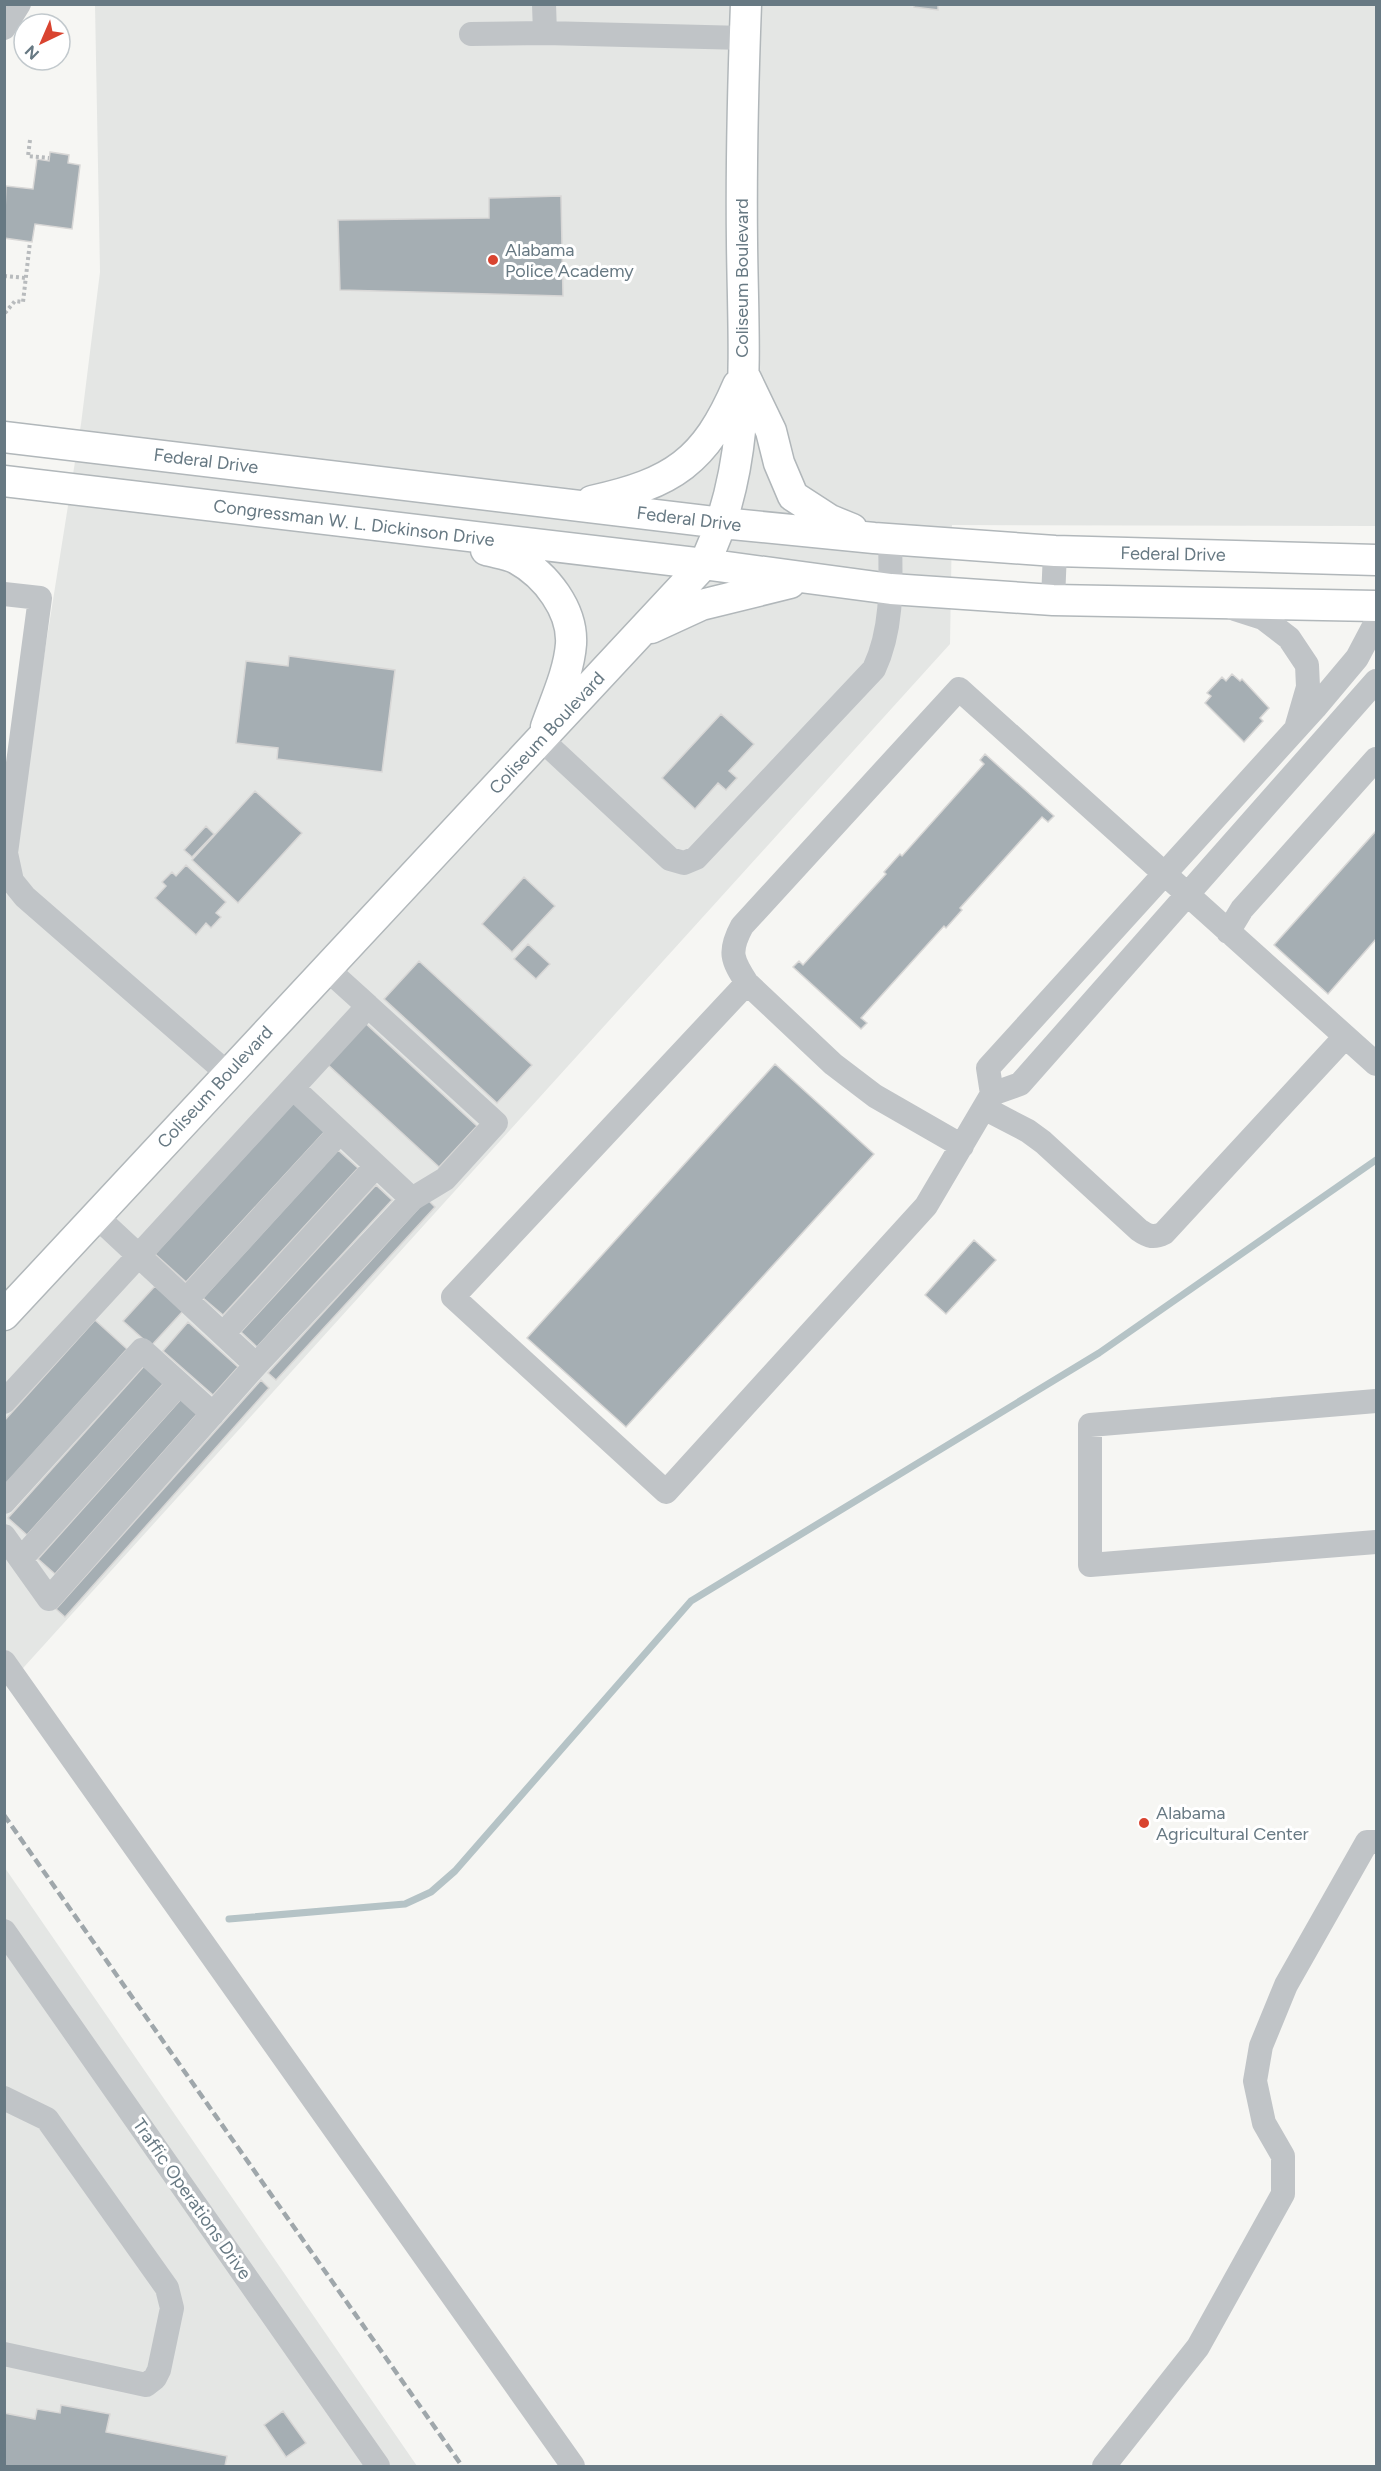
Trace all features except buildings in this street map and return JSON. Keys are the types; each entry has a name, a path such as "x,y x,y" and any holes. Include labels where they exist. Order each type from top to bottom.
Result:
{"main road":[{"name":"Coliseum Boulevard","path":"4,1315 227,1073 327,969 704,564 722,523 740,445 743,374 741,129 746,4"},
{"path":"572,505 646,488 686,465 723,420 743,374"},
{"path":"743,374 771,431 779,463 793,496 830,520 882,539"},
{"name":"Federal Drive","path":"4,437 722,523 882,539 1055,551 1377,560"},
{"name":"Congressman W. L. Dickinson Drive","path":"4,481 704,564"},
{"path":"417,530 516,558 548,583 567,615 571,643 564,675 541,739"},
{"path":"704,564 891,589 1053,600 1377,606"},
{"path":"637,635 701,605 808,579"}],"street":[{"path":"4,28 19,4"},
{"path":"544,4 545,33"},
{"path":"471,34 545,33 745,38"},
{"path":"541,739 670,859 684,863 696,858 874,669 884,648 891,589 882,539"},
{"path":"1053,600 1055,551"},
{"path":"4,594 40,598 6,853 12,881 26,897 227,1073"},
{"path":"1221,604 1263,618 1289,638 1307,665 1308,687 1296,730"},
{"path":"747,983 453,1298 666,1492 926,1206 988,1101 988,1068 1296,730 1357,658 1377,622"},
{"path":"988,1101 1020,1084 1377,681"},
{"path":"962,1146 874,1096 833,1064 747,983 733,962 734,941 742,926 958,689 1344,1038 1377,1064"},
{"path":"1228,932 1242,909 1377,759"},
{"path":"4,1536 49,1599 256,1365 412,1199 445,1179 496,1123 327,969"},
{"path":"4,1402 368,1006"},
{"path":"988,1101 1028,1131 1140,1230 1148,1236 1156,1237 1164,1233 1344,1038"},
{"path":"293,1088 412,1199"},
{"path":"186,1300 340,1132"},
{"path":"223,1334 376,1166"},
{"path":"96,1216 256,1365"},
{"path":"4,1502 142,1350 213,1414"},
{"path":"21,1560 179,1384"},
{"path":"1377,1401 1090,1425 1090,1565 1377,1542"},
{"path":"4,1662 573,2466"},
{"path":"1104,2466 1198,2347 1283,2194 1283,2156 1264,2124 1255,2081 1261,2046 1286,1985 1349,1873 1367,1842 1377,1842"},
{"name":"Traffic Operations Drive","path":"8,1943 378,2466"},
{"path":"4,2098 46,2119 167,2288 171,2308 159,2370 155,2378 146,2385 4,2354"}],"path":[{"path":"30,140 28,156 49,158"},
{"path":"5,313 15,301 23,302 30,242"},
{"path":"4,276 26,278"}],"shaded area":[{"path":"95,5 1376,5 1376,526 952,525 950,644 5,1688 5,902 81,424 100,272"},
{"path":"5,1868 417,2466 5,2466"}],"waterway":[{"path":"229,1919 405,1904 431,1892 455,1871 691,1601 1099,1353 1376,1160"}],"railway":[{"path":"4,1815 462,2466"}],"place":[{"name":"Alabama Police Academy","path":"493,260"},
{"name":"Alabama Agricultural Center","path":"1144,1823"}]}
